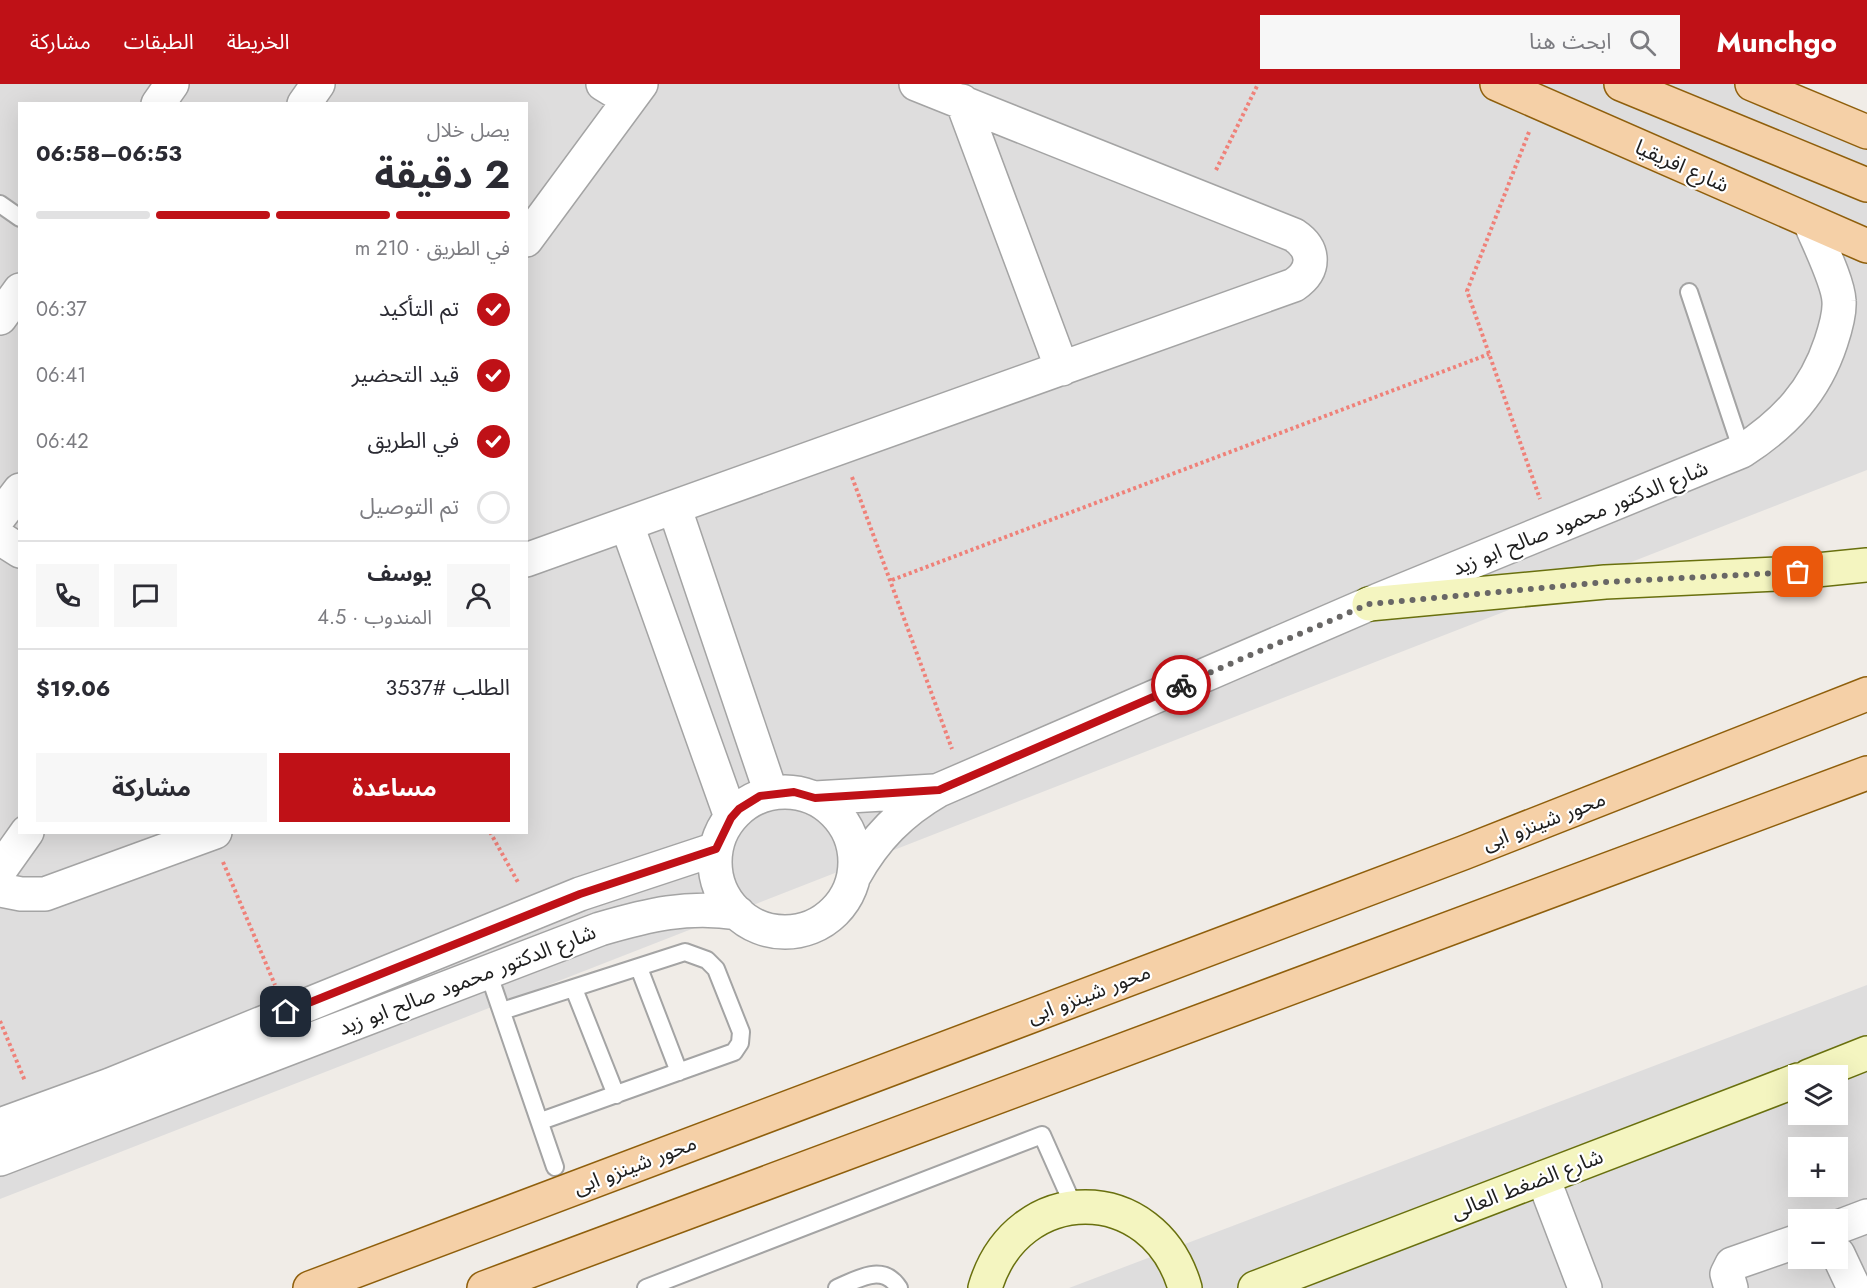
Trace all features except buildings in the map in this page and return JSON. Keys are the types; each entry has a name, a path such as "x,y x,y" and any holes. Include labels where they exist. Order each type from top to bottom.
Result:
{"main road":[{"name":"شارع افريقيا","path":"1497,84 1867,246"},
{"path":"1621,84 1867,185"},
{"path":"1752,84 1867,132"},
{"name":"محور شينزو ابى","path":"310,1288 1463,853 1867,694"},
{"path":"484,1288 1867,773"}],"street":[{"path":"159,102 172,84"},
{"path":"305,102 318,84"},
{"path":"528,559 1294,285 1305,278 1311,266 1311,254 1305,242 1294,235 916,84"},
{"path":"528,237 624,89"},
{"path":"962,101 1062,369"},
{"name":"شارع الدكتور محمود صالح ابو زيد","path":"854,876 881,835 918,802 951,784 1369,604 1552,531 1742,451 1772,431 1794,410 1812,385 1826,358 1834,330 1839,300 1810,222"},
{"path":"0,318 18,293"},
{"path":"0,516 18,493"},
{"path":"675,508 771,793"},
{"path":"627,525 731,818"},
{"path":"0,538 18,550"},
{"path":"1369,604 1605,582 1777,574 1867,566"},
{"name":"شارع الدكتور محمود صالح ابو زيد","path":"815,798 951,784"},
{"path":"794,792 815,798 831,808 844,822 852,839 856,858 854,876 841,906 815,926 783,932 766,929 738,913 726,899 719,884 715,866 716,849 731,818 749,802 771,793 794,792"},
{"path":"0,870 26,834"},
{"path":"0,890 21,894 45,894 210,834"},
{"name":"شارع الدكتور محمود صالح ابو زيد","path":"0,1125 38,1112 534,912 716,849"},
{"name":"شارع الدكتور محمود صالح ابو زيد","path":"0,1159 600,929 635,919 707,908 738,913"},
{"path":"1837,1065 1867,1053"},
{"name":"شارع الضغط العالى","path":"1255,1288 1788,1084"},
{"path":"1543,1178 1586,1288"},
{"path":"984,1282 1001,1250 1024,1227 1053,1211 1074,1207 1096,1207 1118,1212 1138,1221 1156,1234 1170,1251 1180,1270 1185,1288"},
{"path":"1848,1223 1867,1216"},
{"path":"1731,1288 1727,1274 1732,1264 1788,1244"},
{"path":"1845,1269 1854,1288"}],"lane":[{"path":"0,204 18,217"},
{"path":"1689,292 1742,451"},
{"path":"502,1011 685,952 707,960 716,969 741,1032 741,1043 734,1052 541,1121"},
{"path":"639,968 679,1072"},
{"path":"488,972 555,1167"},
{"path":"574,989 616,1095"},
{"path":"646,1288 1042,1135 1074,1207"},
{"path":"837,1288 869,1274 877,1274 893,1280 899,1288"}],"path":[{"path":"1203,198 1258,84"},
{"path":"1540,104 1467,291 1552,531"},
{"path":"892,580 1489,354"},
{"path":"842,448 892,580 951,784"},
{"path":"213,834 286,1012"},
{"path":"491,834 534,912"},
{"path":"0,1021 38,1112"}],"shaded area":[{"path":"0,84 1771,84 1867,124 1867,470 0,1199"},
{"path":"1867,985 1867,1288 1069,1288"}],"way so far":[{"path":"1181,685 1369,604 1605,582 1798,572"}],"route":[{"path":"286,1012 580,894 716,849 724,827 731,818 739,809 760,796 794,792 815,798 856,797 939,790 1181,685"}]}
